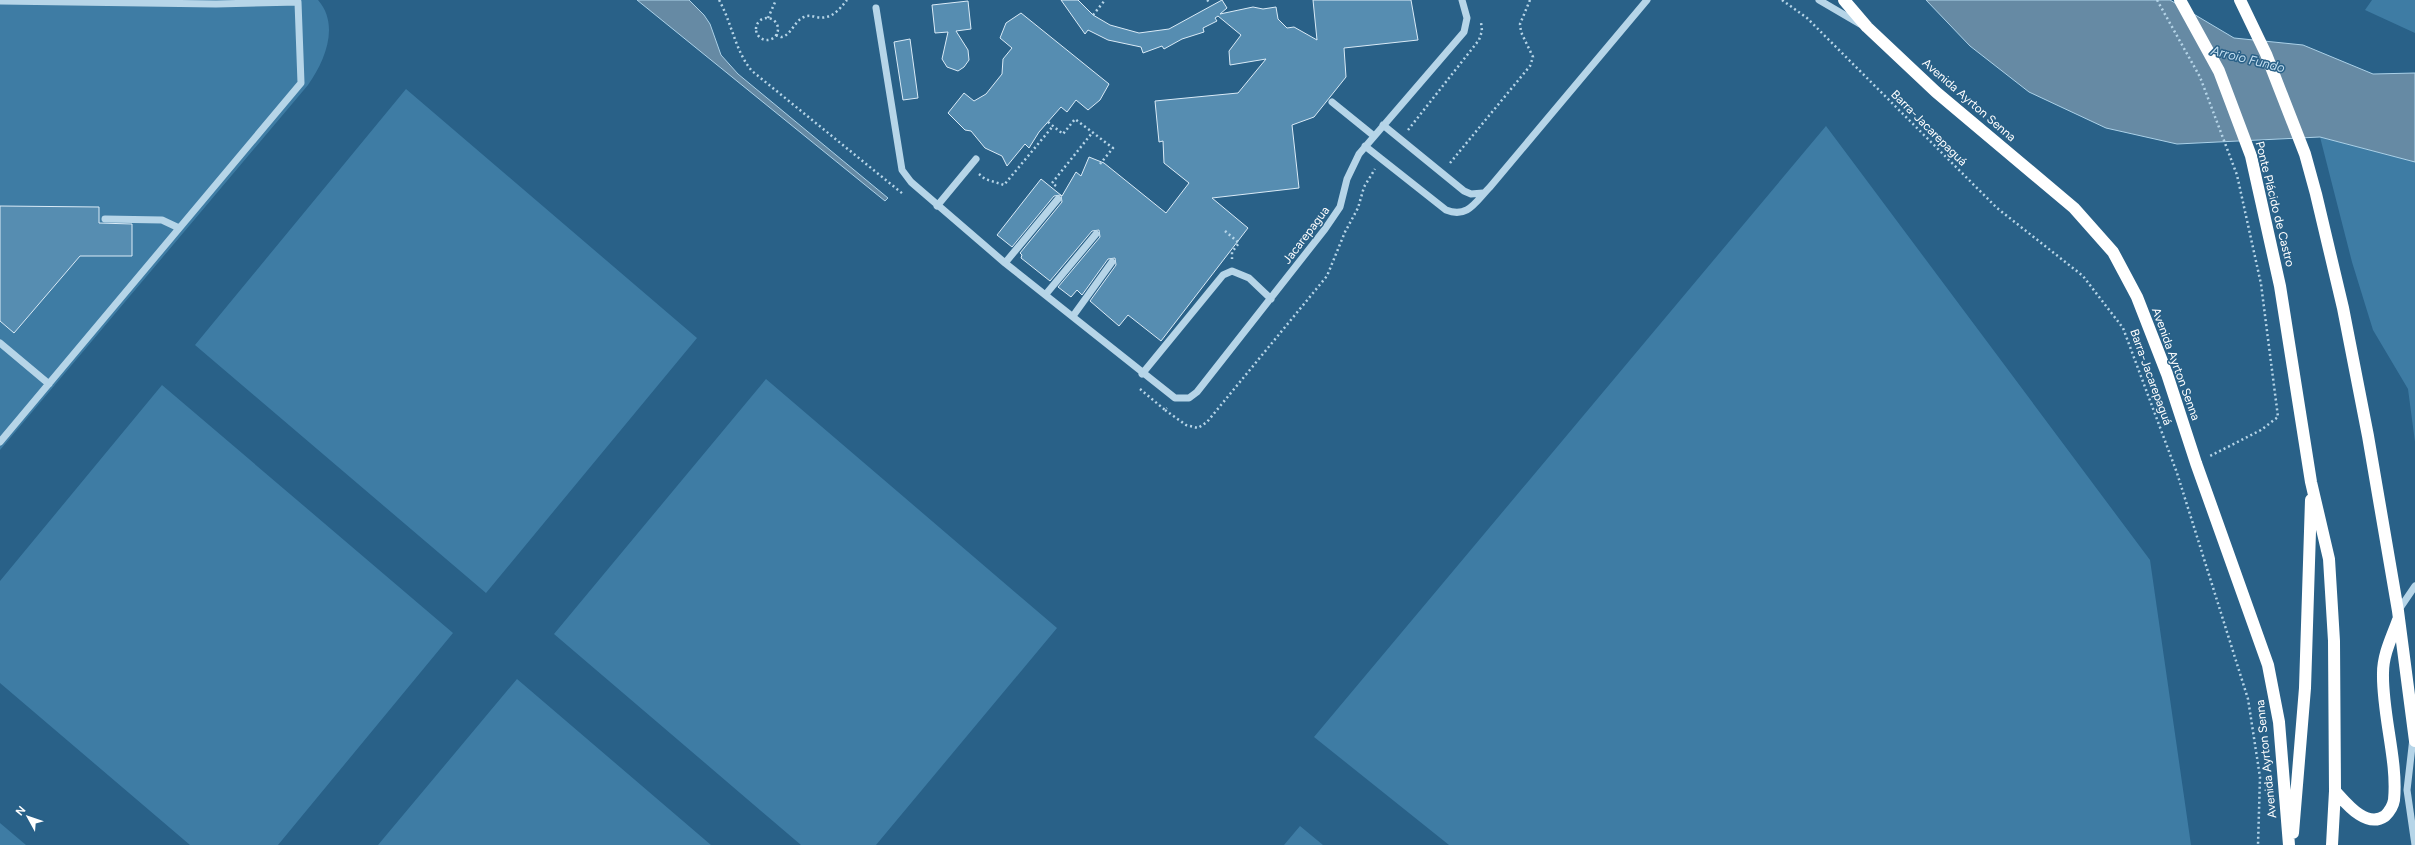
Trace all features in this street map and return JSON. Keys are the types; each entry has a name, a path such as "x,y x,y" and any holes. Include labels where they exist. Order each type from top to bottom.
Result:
{"highway":[{"name":"Avenida Ayrton Senna","path":"1844,0 1867,27 1936,92 2074,208 2113,252 2137,297 2167,374 2196,463 2268,665 2279,722 2291,845"},
{"name":"Ponte Plácido de Castro","path":"2180,0 2219,71 2251,156 2280,286 2311,482"},
{"path":"2240,0 2269,61 2305,154 2343,308 2365,421 2398,614 2414,737"},
{"path":"2311,482 2329,559 2334,641 2335,791 2332,845"},
{"path":"2291,845 2305,688 2311,482"},
{"path":"2335,791 2350,807 2364,817 2372,819 2381,818 2388,813 2394,802 2393,773 2386,722 2383,673 2384,658 2398,614"}],"street":[{"path":"1365,146 1446,210 1456,214 1464,213 1483,193 1647,0"},
{"path":"1819,0 1867,27"},
{"path":"0,1 216,4 298,2 301,83 0,442"},
{"name":"Jacarepagua","path":"1142,374 1175,398 1189,398 1196,392 1271,299 1340,207 1347,179 1359,154 1382,125 1464,32 1467,18 1463,3"},
{"path":"876,8 902,170 911,182 937,206 1142,374 1223,275 1232,271 1249,278 1271,299"},
{"path":"1332,102 1374,136"},
{"path":"1382,125 1441,174 1468,193 1483,193"},
{"path":"937,206 976,159"},
{"path":"1005,263 1058,199"},
{"path":"105,219 162,220 179,228"},
{"path":"1046,294 1096,234"},
{"path":"1073,316 1112,262"},
{"path":"0,343 49,384"},
{"path":"2398,614 2415,586"},
{"path":"2414,737 2407,790 2415,845"}],"path":[{"path":"776,0 768,18 758,22 756,33 766,40 776,35 781,37 786,36 803,17 808,16 825,19 831,16 847,0"},
{"path":"1093,15 1105,0"},
{"path":"1441,174 1530,66 1533,57 1521,32 1520,24 1530,0"},
{"name":"Barra-Jacarepaguá","path":"1782,0 1807,18 1997,208 2083,276 2123,328 2177,473 2248,698 2260,777 2258,845"},
{"path":"2157,0 2200,78 2237,175 2261,284 2278,417 2261,430 2177,473"},
{"path":"1400,140 1479,40 1482,31 1480,16"},
{"path":"768,18 777,24 776,35"},
{"path":"1048,122 1063,134 1075,119 1113,148 1100,164"},
{"path":"969,166 985,178 1004,185 1053,126"},
{"path":"1058,199 1063,192 1052,183 1092,133"},
{"path":"1165,410 1186,425 1198,428 1207,422 1327,276 1344,232 1358,208 1364,187 1373,171 1383,160"},
{"path":"1225,231 1239,243 1232,252 1232,271"}],"shaded area":[{"path":"0,0 318,0 325,10 329,32 328,43 320,65 308,85 0,450"},
{"path":"2372,0 2415,0 2415,33 2365,10"},
{"path":"406,89 697,338 486,593 195,345"},
{"path":"1826,126 2150,560 2191,845 1449,845 1314,737"},
{"path":"2320,137 2415,162 2415,442 2408,389 2373,330 2352,262"},
{"path":"766,379 1057,628 876,845 801,845 554,634"},
{"path":"162,385 453,633 278,845 190,845 0,683 0,581"},
{"path":"517,679 711,845 378,845"},
{"path":"0,823 26,845 0,845"},
{"path":"1300,826 1323,845 1284,845"}],"water":[{"path":"637,0 689,0 704,15 710,24 721,55 738,74 888,198 885,201"},
{"name":"Arroio Fundo","path":"1926,0 2170,0 2234,38 2303,45 2373,74 2415,73 2415,162 2320,137 2177,144 2106,128 2029,92 1970,46"}],"building":[{"path":"1061,0 1078,0 1093,15 1110,25 1139,33 1169,29 1222,0 1227,8 1220,14 1253,7 1263,9 1276,7 1278,19 1287,28 1294,27 1317,40 1313,0 1411,0 1418,40 1344,48 1346,77 1314,117 1292,125 1299,188 1212,198 1248,228 1161,341 1128,315 1119,326 1090,301 1116,265 1115,258 1108,259 1082,295 1077,290 1071,297 1058,287 1100,237 1099,230 1092,231 1050,281 1021,258 1022,255 1020,253 1062,202 1061,195 1062,196 1076,172 1081,176 1089,157 1104,163 1166,213 1189,183 1164,163 1163,141 1159,142 1155,101 1238,93 1266,59 1230,65 1229,51 1241,35 1218,16 1215,18 1217,21 1203,28 1204,32 1182,39 1164,49 1162,46 1143,53 1141,47 1108,40 1088,30 1085,34"},
{"path":"968,1 971,29 956,31 968,50 969,60 964,67 958,71 947,67 942,59 948,32 935,33 932,5"},
{"path":"1021,13 1109,84 1100,100 1088,110 1076,100 1067,112 1061,107 1039,132 1029,148 1025,144 1007,166 1002,156 985,148 971,131 965,130 948,113 964,93 974,101 986,94 1002,74 1003,59 1012,48 1000,38 1006,23"},
{"path":"910,39 918,98 903,100 894,42"},
{"path":"1041,179 1061,195 1054,196 1012,247 997,235"},
{"path":"0,206 99,207 99,223 132,224 132,256 80,256 14,333 0,321"}]}
